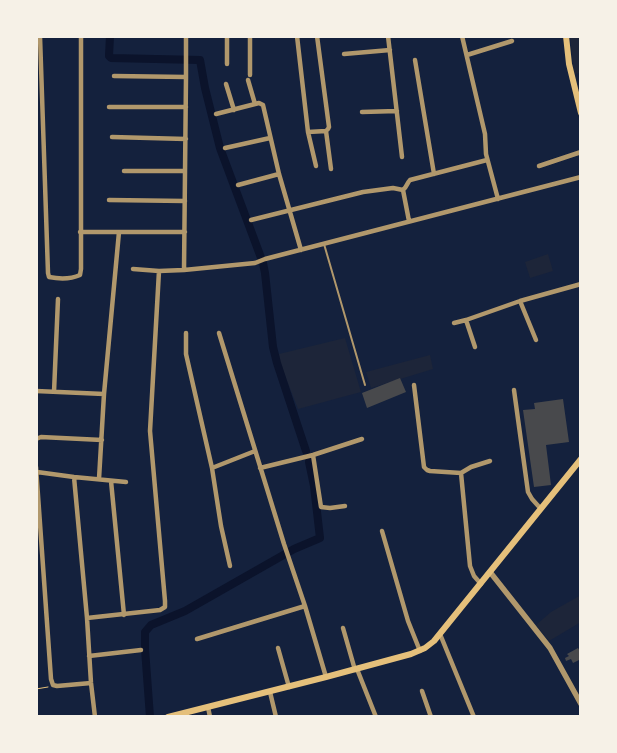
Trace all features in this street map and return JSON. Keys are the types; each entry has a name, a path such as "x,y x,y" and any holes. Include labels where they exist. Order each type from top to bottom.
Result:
{"main road":[{"path":"566,36 570,70 581,113"},
{"path":"168,717 356,669 420,651 430,645 581,459"}],"street":[{"path":"40,36 48,273 49,277 52,278 74,277 80,275 81,269 81,36"},
{"path":"179,36 186,36 184,270"},
{"path":"227,36 227,64"},
{"path":"250,36 249,78 255,104"},
{"path":"297,36 308,132 316,166"},
{"path":"317,36 329,127 326,131 331,169"},
{"path":"388,36 402,157"},
{"path":"462,36 486,134 487,160 498,199"},
{"path":"467,55 512,41"},
{"path":"344,54 390,50"},
{"path":"415,60 434,174"},
{"path":"114,76 186,77"},
{"path":"226,84 234,110"},
{"path":"216,114 255,104 261,103 263,105 279,174 301,250"},
{"path":"110,107 186,107"},
{"path":"362,112 397,111"},
{"path":"308,132 326,131"},
{"path":"112,137 186,139"},
{"path":"225,148 270,138"},
{"path":"540,166 581,152"},
{"path":"403,190 407,187 410,180 487,160"},
{"path":"124,171 185,171"},
{"path":"238,185 279,174"},
{"path":"132,269 184,270 255,263 581,177"},
{"path":"251,220 363,192 393,188 403,190"},
{"path":"403,190 409,221"},
{"path":"108,200 185,201"},
{"path":"80,232 184,232"},
{"path":"99,480 104,394 119,232"},
{"path":"88,618 160,610 165,607 150,431 159,270"},
{"path":"454,323 520,301 581,284"},
{"path":"54,392 58,299"},
{"path":"520,301 536,340"},
{"path":"466,320 475,347"},
{"path":"186,333 186,354 212,468 221,526 230,566"},
{"path":"218,333 284,544 306,606 326,677"},
{"path":"414,385 424,467 430,471 461,472 471,466 490,462"},
{"path":"514,390 528,492 541,509"},
{"path":"36,391 104,394"},
{"path":"36,439 41,437 102,440"},
{"path":"260,468 313,455 362,439"},
{"path":"212,468 255,451"},
{"path":"313,455 321,507 345,506"},
{"path":"36,467 51,679 53,685 57,686 90,683"},
{"path":"37,472 126,482"},
{"path":"461,472 470,566 471,571 481,584"},
{"path":"74,477 88,618 90,683 95,717"},
{"path":"111,481 124,615"},
{"path":"382,531 408,621 420,651"},
{"path":"490,572 550,648 581,704"},
{"path":"197,639 306,606"},
{"path":"343,628 356,669 376,717"},
{"path":"440,634 474,717"},
{"path":"278,648 289,686"},
{"path":"89,656 141,650"},
{"path":"422,691 431,717"},
{"path":"270,692 276,717"},
{"path":"208,707 210,717"}],"lane":[{"path":"324,244 365,385"}],"path":[{"path":"36,689 53,685"}],"shaded area":[{"path":"570,36 581,36 581,73 574,74"},
{"path":"548,254 553,271 530,278 525,262"},
{"path":"345,338 361,392 298,409 280,363 279,354"},
{"path":"430,355 433,369 371,388 366,372"},
{"path":"581,595 581,622 549,641 536,625 551,612"}],"building":[{"path":"400,378 406,392 367,408 362,393"},
{"path":"563,399 569,442 546,445 551,485 534,487 523,410 535,409 534,403"},
{"path":"578,648 581,653 581,659 573,663 571,659 566,661 565,658 569,656 567,654"}],"waterway":[{"path":"110,36 109,56 111,58 200,60 220,148 263,263 273,347 306,451"},
{"path":"150,717 145,632 151,625 185,611 294,549 320,538 314,486 309,462"}]}
